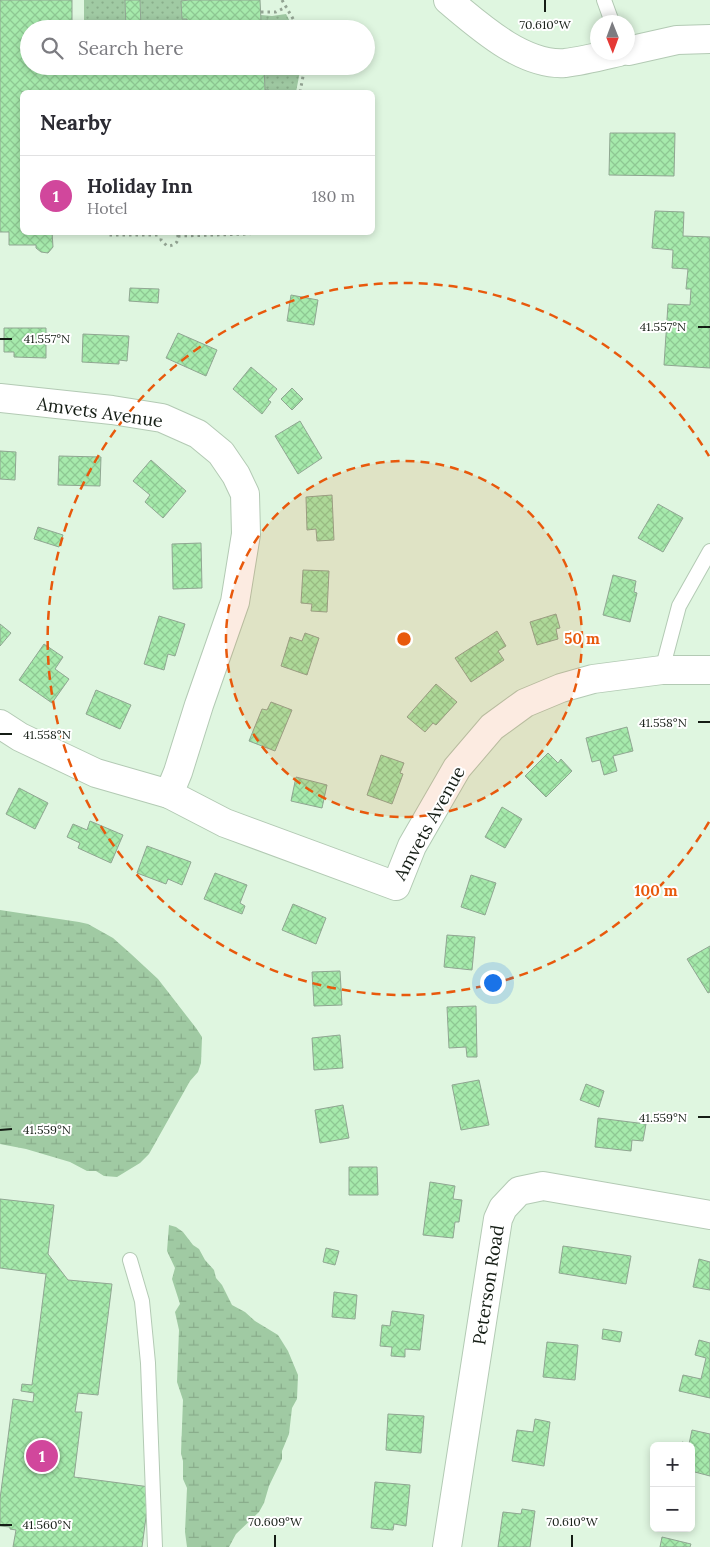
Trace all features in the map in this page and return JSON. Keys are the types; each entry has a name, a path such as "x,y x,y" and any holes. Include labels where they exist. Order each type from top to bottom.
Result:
{"street":[{"path":"448,0 469,18 514,50 531,58 565,63 590,58"},
{"path":"635,49 677,40 710,39"},
{"name":"Amvets Avenue","path":"0,398 112,410 162,418 198,434 222,453 245,494 246,534 235,602 198,705 178,772 169,794"},
{"name":"Amvets Avenue","path":"0,724 20,737 96,773 169,794 225,823 396,886 412,846 457,768 492,728 525,703 561,688 594,679 662,670 710,670"},
{"name":"Peterson Road","path":"447,1547 498,1219 503,1208 519,1191 543,1186 710,1215"}],"lane":[{"path":"604,0 609,15"},
{"path":"662,670 679,606 710,551"},
{"path":"130,1260 142,1301 148,1363 155,1547"}],"path":[{"path":"282,0 294,20"},
{"path":"261,12 276,12 286,7"},
{"path":"300,90 303,75"},
{"path":"162,235 161,240 167,246 176,244 178,235"}],"green space":[{"path":"84,0 125,0 126,20 84,20"},
{"path":"140,0 189,0 181,1 182,19 187,20 141,20"},
{"path":"286,14 289,20 261,20 261,15"},
{"path":"264,75 299,75 296,90 265,90"},
{"path":"0,910 88,924 113,938 158,979 202,1037 201,1063 198,1072 190,1081 149,1154 140,1163 117,1177 104,1176 96,1171 87,1171 70,1162 26,1149 0,1144"},
{"path":"169,1225 183,1232 193,1245 199,1249 205,1260 214,1270 216,1278 222,1285 232,1305 278,1335 288,1351 298,1375 297,1399 292,1408 289,1434 282,1451 282,1459 259,1512 236,1534 229,1547 187,1547 185,1532 187,1488 183,1479 181,1453 183,1400 177,1382 179,1330 175,1312 180,1304 172,1279 175,1268 167,1251"}],"building":[{"path":"0,0 72,0 72,20 20,20 20,75 264,75 265,90 20,90 20,235 52,235 53,247 48,253 41,252 36,248 36,245 9,245 9,232 0,232"},
{"path":"125,0 140,0 141,20 126,20"},
{"path":"260,0 261,20 182,19 181,1"},
{"path":"610,133 675,133 674,176 609,175"},
{"path":"655,211 684,212 683,236 710,237 710,368 664,365 668,304 690,305 691,289 686,289 688,269 672,268 673,250 652,248"},
{"path":"130,288 159,289 158,303 129,301"},
{"path":"291,295 318,300 314,325 287,321"},
{"path":"4,328 46,328 46,358 14,357 14,352 4,352"},
{"path":"178,333 217,350 206,376 166,358"},
{"path":"83,334 129,336 127,361 119,360 119,364 82,362"},
{"path":"251,367 277,389 268,400 271,402 262,414 233,389"},
{"path":"292,388 303,399 292,410 281,399"},
{"path":"300,421 322,458 298,474 275,436"},
{"path":"0,451 16,452 15,480 0,479"},
{"path":"59,456 101,457 100,486 58,485"},
{"path":"151,460 186,491 163,518 145,502 150,495 133,481"},
{"path":"332,495 334,540 317,541 316,529 307,530 306,497"},
{"path":"658,504 683,518 663,552 638,538"},
{"path":"38,527 63,535 59,547 34,539"},
{"path":"201,543 202,588 173,589 172,544"},
{"path":"303,570 329,571 327,612 311,611 312,604 301,603"},
{"path":"613,575 636,581 634,592 637,593 630,622 603,615"},
{"path":"556,614 560,628 556,629 558,639 537,645 530,622"},
{"path":"159,616 185,624 175,656 168,654 164,670 144,664"},
{"path":"0,624 11,633 0,646"},
{"path":"497,631 506,646 498,651 504,660 471,682 455,658"},
{"path":"305,633 319,638 307,675 281,666 290,637 302,641"},
{"path":"44,644 63,657 55,669 69,679 52,703 19,680"},
{"path":"436,684 457,702 436,725 433,723 425,732 407,717"},
{"path":"96,690 131,705 120,729 86,714"},
{"path":"271,702 292,710 275,751 249,741 262,709 267,710"},
{"path":"627,727 633,751 613,756 617,771 604,775 600,760 592,762 586,738"},
{"path":"548,753 558,763 561,759 572,771 546,797 525,776"},
{"path":"381,755 404,763 400,773 403,774 392,804 367,795"},
{"path":"296,777 327,785 322,808 291,801"},
{"path":"19,788 48,803 35,829 6,814"},
{"path":"502,807 522,819 505,848 485,837"},
{"path":"90,821 123,835 111,863 78,848 80,843 67,837 73,824 87,830"},
{"path":"147,846 191,862 182,885 168,879 166,884 137,873"},
{"path":"215,873 247,885 240,903 245,906 242,914 204,899"},
{"path":"471,875 496,883 485,915 461,907"},
{"path":"293,904 326,918 316,944 282,930"},
{"path":"447,935 475,937 472,970 444,967"},
{"path":"710,946 710,992 708,993 687,959"},
{"path":"340,971 342,1005 314,1006 312,972"},
{"path":"476,1006 477,1057 467,1057 466,1047 449,1048 447,1007"},
{"path":"340,1035 343,1068 314,1070 312,1038"},
{"path":"479,1080 489,1125 461,1130 452,1085"},
{"path":"586,1084 604,1091 599,1107 580,1100"},
{"path":"343,1105 349,1138 320,1143 315,1110"},
{"path":"598,1118 646,1124 643,1141 632,1140 631,1151 595,1147"},
{"path":"349,1167 377,1167 378,1195 349,1195"},
{"path":"430,1182 455,1186 453,1199 462,1200 459,1222 455,1222 453,1238 423,1235"},
{"path":"0,1199 54,1205 48,1254 68,1280 112,1284 98,1395 78,1393 75,1412 82,1412 74,1477 150,1487 142,1547 13,1547 16,1530 0,1526 0,1499 13,1399 33,1402 34,1393 21,1391 22,1384 32,1385 46,1274 0,1268"},
{"path":"563,1246 631,1256 626,1284 559,1273"},
{"path":"326,1248 339,1251 335,1265 323,1262"},
{"path":"699,1259 710,1262 710,1290 693,1287"},
{"path":"334,1292 357,1295 355,1319 332,1317"},
{"path":"392,1311 424,1315 420,1350 405,1349 405,1357 391,1356 392,1347 380,1346 382,1325 390,1326"},
{"path":"603,1329 622,1332 620,1342 602,1339"},
{"path":"699,1340 710,1343 710,1398 679,1391 683,1375 701,1379 706,1358 695,1355"},
{"path":"547,1342 578,1345 575,1380 543,1377"},
{"path":"388,1414 424,1416 421,1453 386,1450"},
{"path":"535,1419 550,1422 544,1466 512,1461 517,1430 533,1432"},
{"path":"692,1430 710,1434 710,1476 695,1472 695,1442 689,1442"},
{"path":"375,1482 410,1485 406,1526 394,1524 393,1530 371,1528"},
{"path":"522,1509 535,1511 530,1547 498,1547 503,1512 521,1514"},
{"path":"662,1537 691,1544 690,1547 660,1547"}],"place":[{"name":"Holiday Inn","path":"42,1456"}]}
